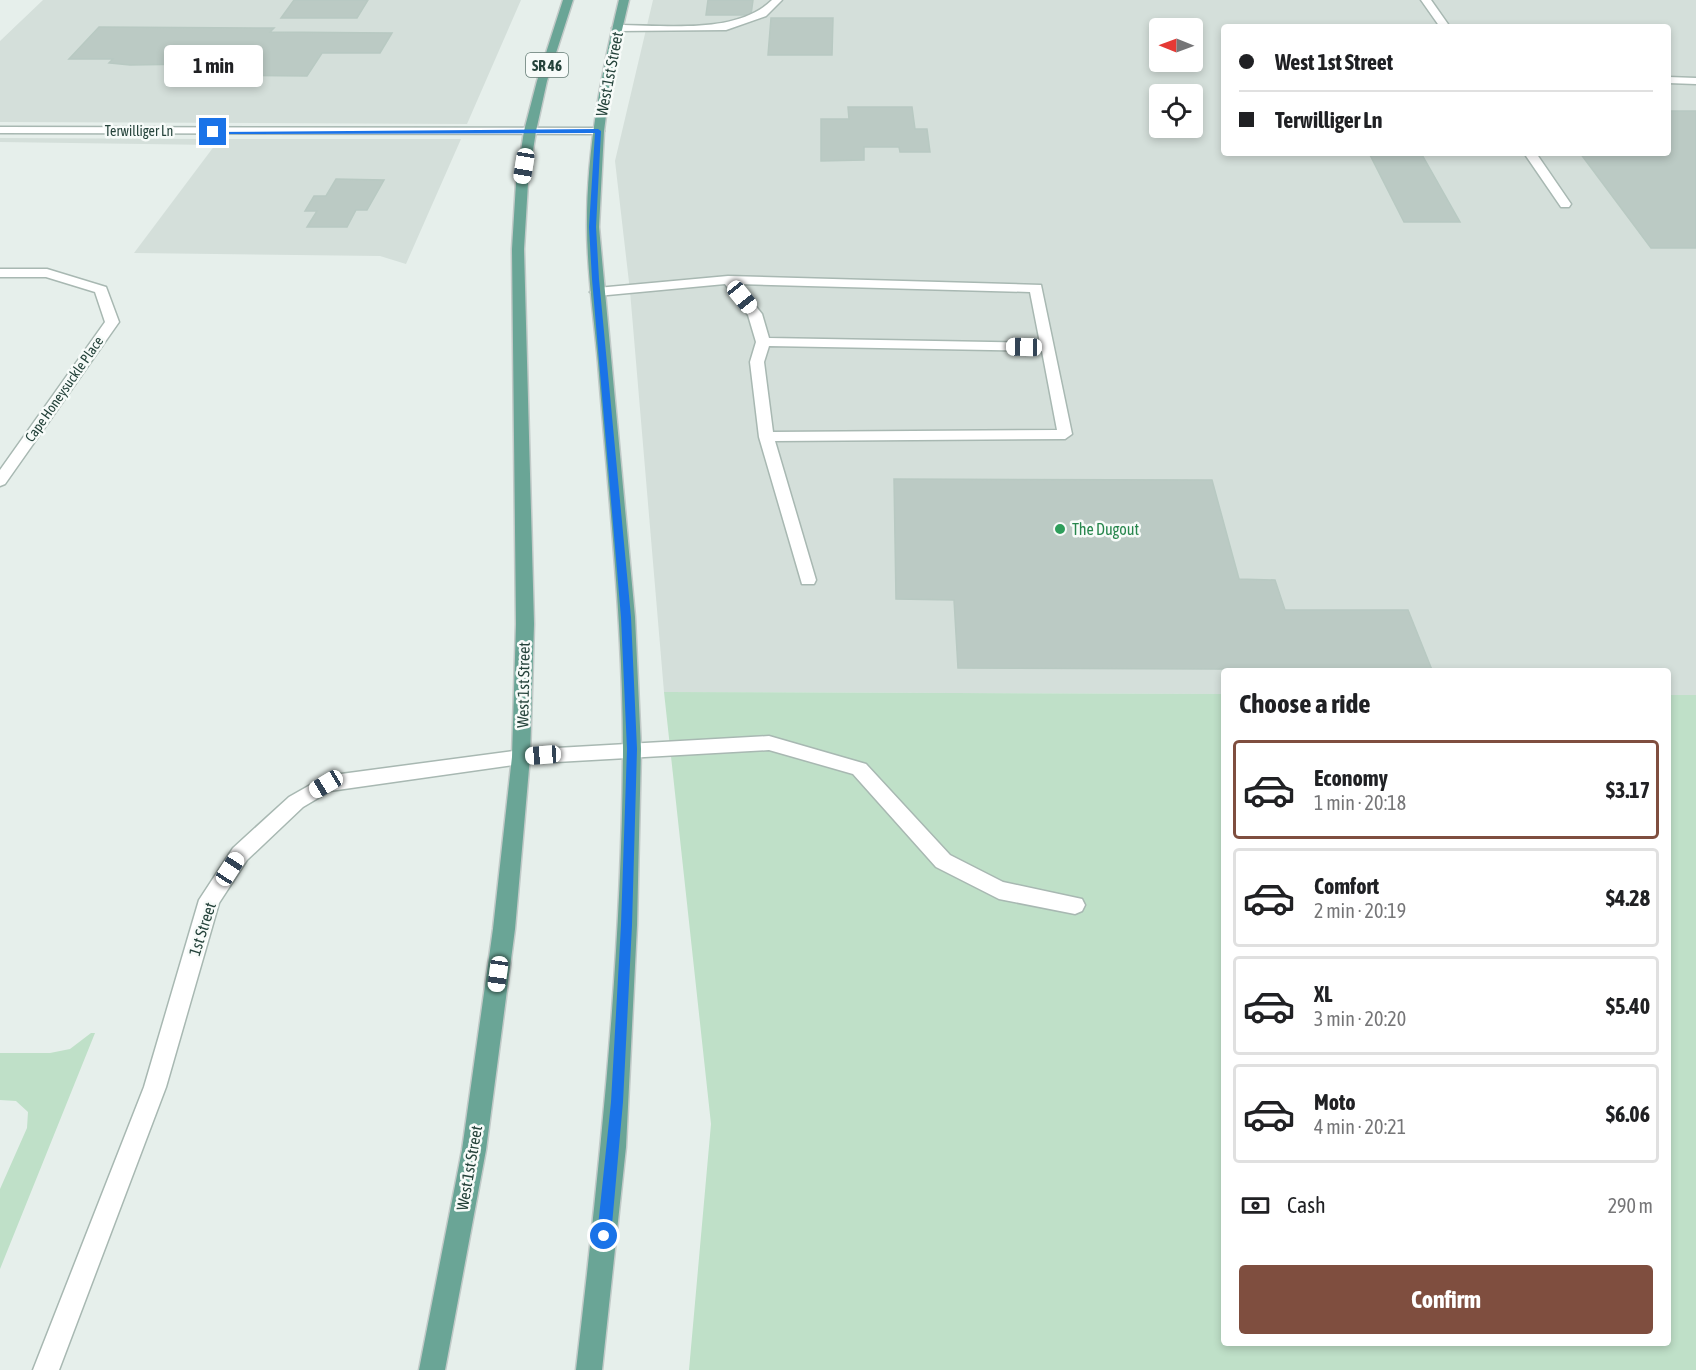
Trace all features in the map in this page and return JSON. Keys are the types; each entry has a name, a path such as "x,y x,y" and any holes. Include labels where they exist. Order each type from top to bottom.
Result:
{"main road":[{"name":"West 1st Street","path":"432,1370 474,1150 504,929 521,757 525,624 518,249 522,183 530,131 542,81 568,0"},
{"name":"West 1st Street","path":"589,1370 614,1147 627,925 632,749 625,606 593,227 598,131 606,77 624,0"}],"street":[{"path":"617,28 726,27 763,14 777,0"},
{"path":"1426,0 1443,24"},
{"path":"1671,80 1696,81"},
{"name":"Terwilliger Ln","path":"0,130 598,131"},
{"path":"1532,156 1564,204"},
{"name":"Cape Honeysuckle Place","path":"0,273 47,273 101,290 112,322 0,481"},
{"path":"597,292 728,280 1036,288 1065,434 766,437"},
{"path":"728,280 755,314 763,342 757,362 766,437 808,580"},
{"path":"763,342 1048,347"},
{"name":"1st Street","path":"46,1370 155,1087 209,900 240,854 296,802 326,784 521,757 769,743 859,770 943,861 999,890 1075,905"}],"shaded area":[{"path":"43,0 521,0 467,124 0,122 0,41"},
{"path":"653,0 1696,0 1696,695 1671,695 1671,668 1221,668 1221,694 664,692 630,291 615,161"},
{"path":"0,138 461,139 406,264 380,256 134,253 215,145 0,142"}],"green space":[{"path":"664,692 1221,694 1221,1346 1671,1346 1671,695 1696,695 1696,1370 689,1370 711,1124"},
{"path":"91,1033 95,1033 0,1269 0,1189 27,1128 28,1112 16,1101 0,1100 0,1053 50,1053 70,1049"}],"building":[{"path":"294,0 368,0 357,18 281,18"},
{"path":"708,0 753,0 751,15 706,15"},
{"path":"771,18 833,18 832,55 768,55"},
{"path":"99,27 274,28 270,32 392,33 380,53 322,53 307,76 185,75 194,64 130,65 109,63 113,59 69,59"},
{"path":"848,107 912,107 915,129 927,129 930,152 900,152 899,147 864,147 864,160 821,161 821,119 849,119"},
{"path":"1671,111 1696,111 1696,248 1651,248 1582,156 1671,156"},
{"path":"1371,156 1423,156 1460,222 1404,222"},
{"path":"336,179 384,180 367,210 356,210 347,227 307,227 317,211 305,211 314,196 326,196"},
{"name":"The Dugout","path":"894,479 1212,480 1239,579 1275,580 1285,610 1408,610 1431,668 958,668 954,600 896,599"}],"place":[{"name":"The Dugout","path":"1060,529"}],"route":[{"path":"213,132 598,131 593,227 626,617 632,749 627,925 617,1102 604,1236"}]}
